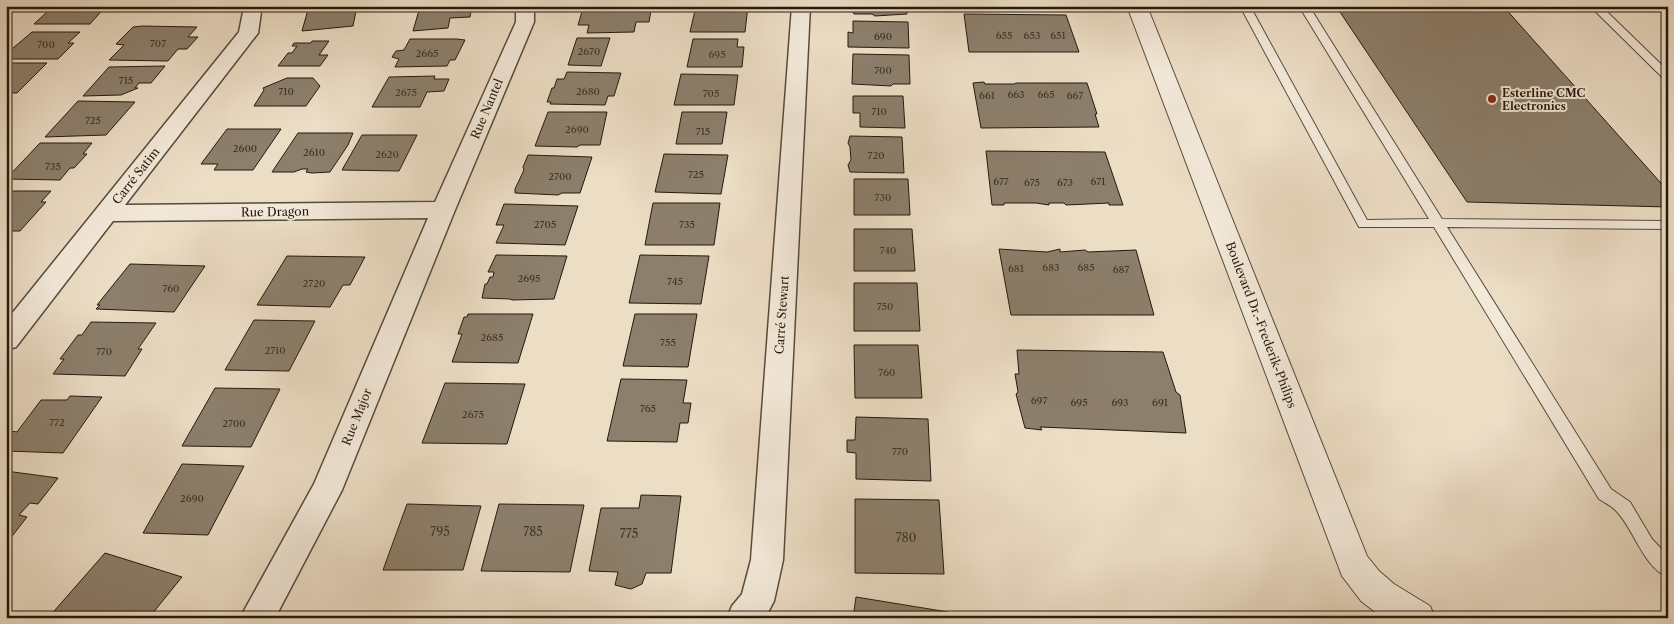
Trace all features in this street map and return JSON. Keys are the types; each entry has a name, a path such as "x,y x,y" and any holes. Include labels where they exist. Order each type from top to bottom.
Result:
{"street":[{"name":"Carré Satim","path":"6,340 248,33 252,12 249,6"},
{"name":"Rue Nantel","path":"443,210 525,22 525,6"},
{"name":"Carré Stewart","path":"744,618 757,601 767,560 801,6"},
{"name":"Boulevard Dr.-Frederik-Philips","path":"1137,6 1354,564 1362,578 1376,592 1395,606 1417,618"},
{"name":"Rue Dragon","path":"106,213 443,210"},
{"name":"Rue Major","path":"257,618 327,490 443,210"}],"lane":[{"path":"1245,6 1363,224 1668,225"},
{"path":"1304,6 1605,494 1624,507 1646,544 1668,568"},
{"path":"1595,6 1668,77"}],"building":[{"path":"61,6 106,6 90,24 34,24 47,12"},
{"path":"309,6 357,6 353,26 302,31"},
{"path":"472,6 470,17 450,18 448,28 413,31 420,7"},
{"path":"696,6 748,6 745,32 690,32"},
{"path":"851,6 906,6 907,14 875,16 872,14 854,14 851,12"},
{"name":"Esterline CMC Electronics","path":"1336,6 1503,6 1668,191 1668,207 1467,202"},
{"path":"638,7 638,10 651,10 649,22 636,22 634,32 587,33 589,25 578,25 583,8"},
{"path":"964,14 1066,15 1079,52 969,52"},
{"path":"853,21 908,22 909,48 848,47 848,32 853,33"},
{"path":"133,27 197,27 188,37 198,37 187,49 178,49 168,61 109,60 124,45 116,44"},
{"path":"32,32 80,32 68,43 74,43 58,59 6,59 6,54"},
{"path":"577,38 610,38 601,66 568,65"},
{"path":"410,39 465,40 455,60 450,60 447,66 395,67 399,59 392,57 396,51 404,50"},
{"path":"693,39 738,39 737,47 744,47 742,67 687,67"},
{"path":"312,41 329,41 319,55 328,55 320,66 278,66 288,53 292,53 297,46 292,46 294,43 311,43"},
{"path":"853,54 909,55 910,84 893,84 891,86 852,84"},
{"path":"6,63 47,63 17,93 6,93"},
{"path":"165,66 151,83 139,83 135,88 138,88 121,95 83,96 109,67"},
{"path":"567,72 621,73 614,96 608,96 605,105 550,104 551,102 547,102 552,88 554,88 557,79 564,79"},
{"path":"681,74 738,75 734,105 674,105"},
{"path":"435,76 434,79 449,79 444,91 427,92 420,107 372,107 389,77"},
{"path":"287,78 313,78 320,86 306,106 254,106 264,90 263,88"},
{"path":"984,82 985,84 1087,83 1099,127 981,128 973,83"},
{"path":"853,96 903,96 905,128 860,127 860,113 853,113"},
{"path":"78,101 135,102 106,135 45,137"},
{"path":"548,112 607,112 600,145 580,145 577,147 535,146"},
{"path":"682,112 727,112 722,144 676,144"},
{"path":"227,129 281,129 253,170 214,170 218,164 201,164"},
{"path":"298,133 353,133 348,145 330,172 312,173 306,172 308,169 302,169 294,172 272,172"},
{"path":"362,135 417,135 399,171 342,170"},
{"path":"850,136 902,137 904,173 850,172 848,165 851,160 848,143"},
{"path":"40,143 92,143 83,154 87,154 74,168 70,168 60,180 6,179"},
{"path":"986,151 1105,152 1123,205 1109,205 1109,203 1066,205 1064,203 1049,203 1049,205 1004,203 1004,205 992,205"},
{"path":"664,154 728,155 721,194 655,192"},
{"path":"528,155 592,157 580,193 562,193 558,195 515,193"},
{"path":"854,179 908,179 910,215 854,215"},
{"path":"6,191 51,191 41,202 46,202 20,231 6,231"},
{"path":"653,203 720,203 714,245 645,245"},
{"path":"504,204 578,206 565,245 496,243 504,225 496,225"},
{"path":"854,229 912,229 915,271 854,271"},
{"path":"999,249 1047,252 1060,249 1060,252 1136,250 1154,315 1011,315"},
{"path":"496,255 567,256 554,299 512,300 482,298 485,284 487,284 490,277 493,277 494,272 488,272"},
{"path":"640,255 709,256 701,304 629,303"},
{"path":"287,256 365,257 350,285 343,285 330,307 257,305"},
{"path":"130,264 205,266 174,312 96,309 100,305 97,305"},
{"path":"854,283 917,283 920,331 854,331"},
{"path":"468,314 533,314 518,363 452,362 462,334 458,334 464,317 467,317"},
{"path":"635,314 697,314 688,367 623,366"},
{"path":"254,320 315,321 289,371 225,370"},
{"path":"91,322 156,323 138,349 142,349 125,376 53,374 64,359 60,359 78,335 82,335"},
{"path":"854,345 918,345 922,398 855,398"},
{"path":"1017,350 1163,352 1176,392 1180,395 1186,433 1025,428 1016,394 1018,392 1015,374 1019,374"},
{"path":"621,379 687,380 683,403 691,403 688,423 680,423 677,442 607,441"},
{"path":"445,383 525,384 507,444 422,443"},
{"path":"215,388 280,389 251,447 182,446"},
{"path":"70,396 102,397 63,453 6,451 6,437 11,431 17,432 41,400 67,400"},
{"path":"856,417 928,419 931,481 856,479 856,453 847,452 847,440 855,440"},
{"path":"182,464 244,466 208,535 143,533"},
{"path":"6,471 58,478 38,504 30,503 19,515 27,517 6,544"},
{"path":"641,495 681,496 671,573 646,573 642,584 631,589 615,585 618,572 589,571 601,508 639,508"},
{"path":"855,499 939,500 944,574 855,573"},
{"path":"407,504 481,506 463,570 383,570"},
{"path":"499,504 584,505 570,572 481,571"},
{"path":"105,553 182,577 147,618 48,618"},
{"path":"856,597 948,612 947,618 853,618"}],"place":[{"name":"Esterline CMC Electronics","path":"1492,99"}]}
